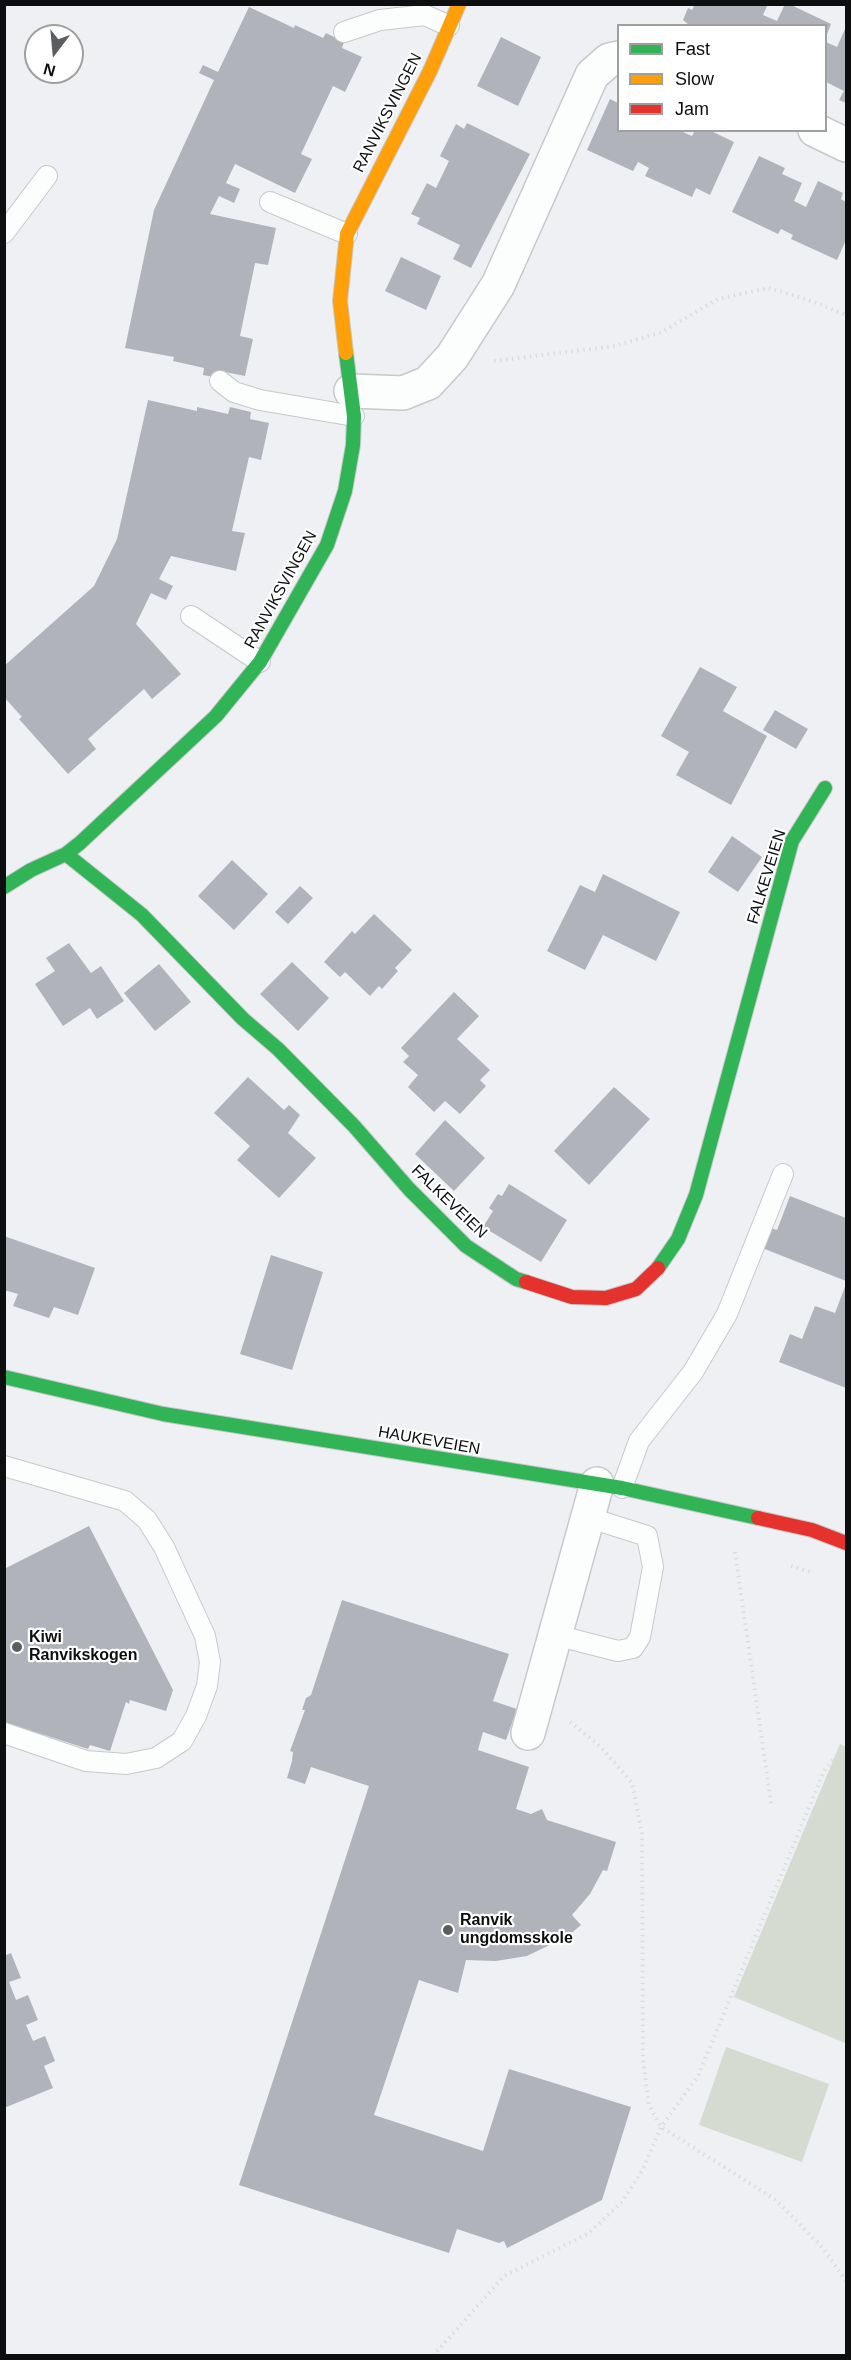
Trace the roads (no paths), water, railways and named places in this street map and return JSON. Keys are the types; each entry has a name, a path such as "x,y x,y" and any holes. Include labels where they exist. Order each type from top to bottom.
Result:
{"street":[{"name":"RANVIKSVINGEN","path":"4,887 31,870 66,854 216,716 260,662 306,587 338,517 353,445 352,403 340,301 347,234 459,4"},
{"path":"352,403 403,393 428,383 452,357 498,285 592,75 609,60 617,58"},
{"path":"819,132 846,145"},
{"name":"FALKEVEIEN","path":"66,854 142,915 243,1019 278,1049 354,1126 409,1189 466,1246 516,1280 572,1298 606,1298 636,1289 657,1269 678,1239 696,1195 792,841 825,788"},
{"name":"HAUKEVEIEN","path":"4,1377 163,1414 609,1486 812,1530 846,1543"},
{"path":"528,1733 587,1517 609,1486"}],"lane":[{"path":"344,32 380,20 423,10 449,26"},
{"path":"4,233 47,176"},
{"path":"270,202 347,234"},
{"path":"220,381 234,392 260,400 352,403"},
{"path":"191,616 260,662"},
{"path":"609,1486 639,1441 693,1372 727,1314 783,1174"},
{"path":"4,1466 125,1501 147,1520 164,1547 205,1636 210,1662 207,1686 196,1716 182,1741 156,1758 126,1764 86,1761 4,1733"},
{"path":"555,1635 618,1651 633,1648 640,1637 653,1567 647,1536 587,1517"}],"place":[{"name":"Kiwi Ranvikskogen","path":"17,1647"},
{"name":"Ranvik ungdomsskole","path":"448,1930"}]}
